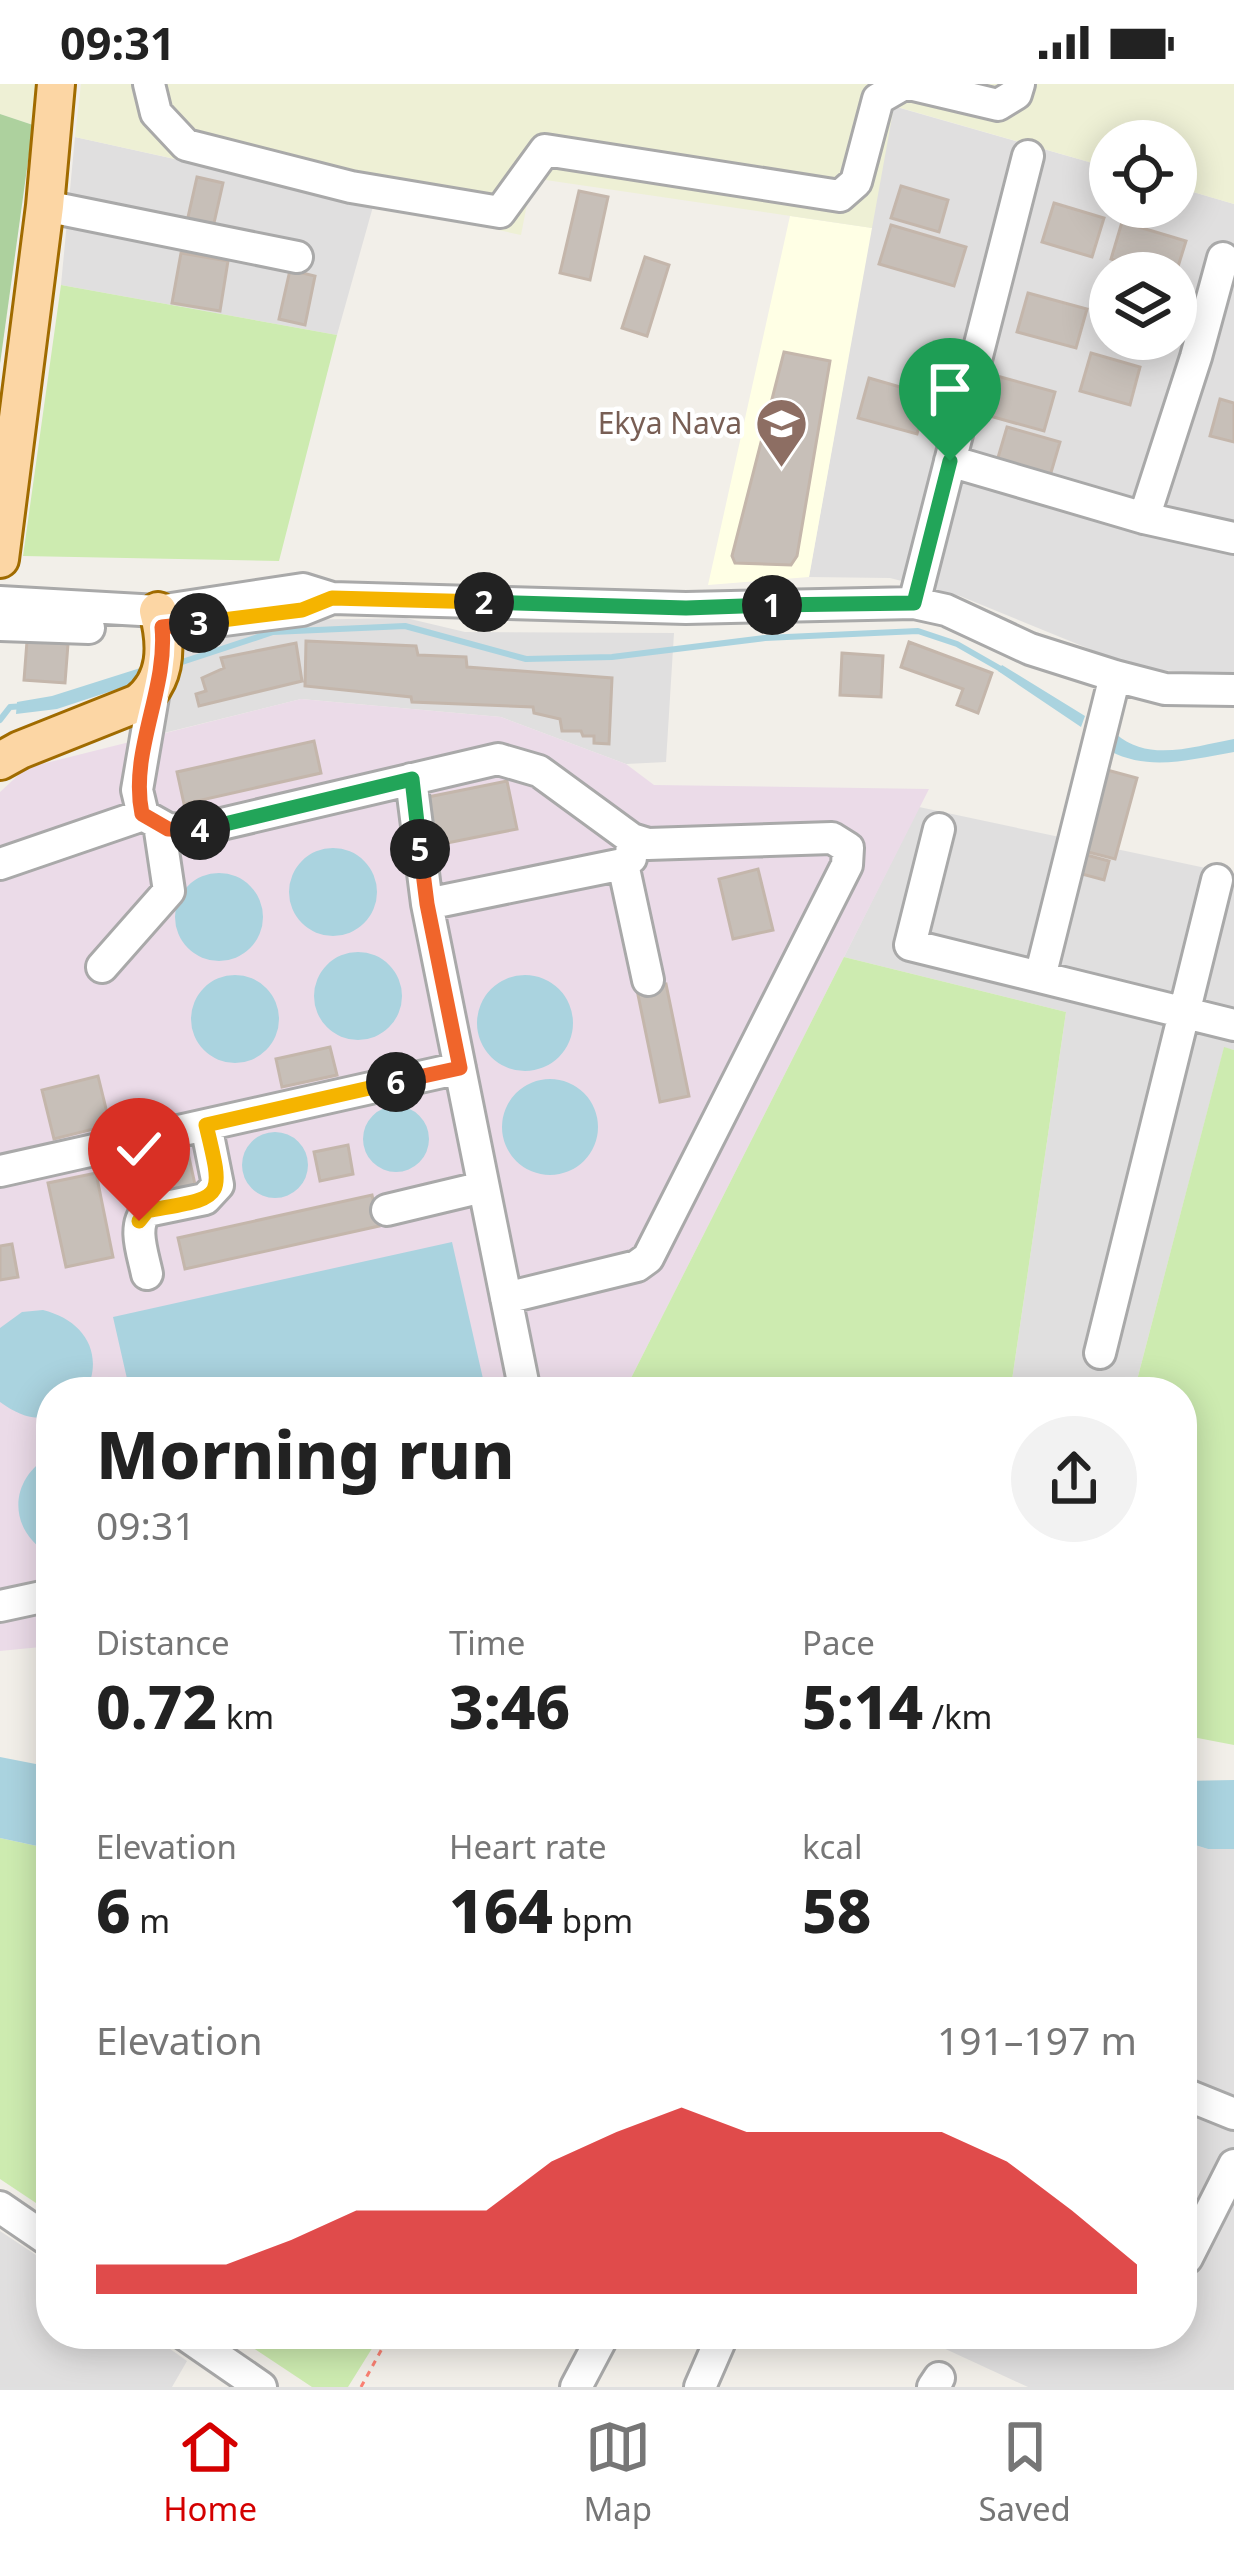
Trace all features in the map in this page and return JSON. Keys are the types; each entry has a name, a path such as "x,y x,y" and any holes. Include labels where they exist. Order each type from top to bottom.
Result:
{"main road":[{"path":"0,559 46,206 56,84"},
{"path":"0,761 138,704 160,651"}],"street":[{"path":"149,84 157,112 186,145 351,188 500,212 545,150 840,196 856,182 878,99 907,84 998,105 1016,94 1019,84"},
{"path":"914,603 1028,156"},
{"path":"46,206 297,257"},
{"path":"1144,518 1222,258"},
{"path":"950,461 1144,518 1234,538"},
{"path":"0,625 160,651 332,598 686,608 914,603 946,610 1030,649 1115,676 1165,689 1234,690"},
{"path":"0,602 160,651"},
{"path":"102,967 169,891 151,819 137,790 160,651"},
{"path":"1040,977 1115,676"},
{"path":"0,864 151,819 168,829 196,830 498,759 539,770 628,852 648,980"},
{"path":"412,779 427,904 522,1377"},
{"path":"939,829 910,945 1234,1025"},
{"path":"427,904 674,844 832,838 844,843 849,860 648,1258 637,1267 506,1298"},
{"path":"1100,1353 1217,880"},
{"path":"0,1171 460,1068"},
{"path":"147,1274 141,1216 205,1199 218,1185 206,1125"},
{"path":"387,1210 484,1187"},
{"path":"0,1606 36,1598"},
{"path":"1197,2099 1234,2114"},
{"path":"1197,2238 1234,2165"},
{"path":"0,2207 36,2232"},
{"path":"206,2349 261,2387"},
{"path":"576,2387 596,2349"},
{"path":"700,2387 716,2349"}],"path":[{"path":"361,2387 382,2349"}],"shaded area":[{"path":"0,84 37,84 33,125 0,114"},
{"path":"81,84 1234,84 1234,204 1197,193 1197,120 1089,120 1089,162 894,106 872,228 532,178 521,235 75,137"},
{"path":"893,106 1089,162 1089,228 1197,228 1197,193 1234,204 1234,676 1136,668 960,596 890,578 809,577"},
{"path":"75,137 374,203 337,335 61,285"},
{"name":"Ekya Nava","path":"790,216 872,228 809,577 708,585"},
{"path":"406,618 465,632 674,633 666,762 626,764 501,717 301,699 164,733 181,648 287,620"},
{"path":"301,699 501,717 626,764 654,785 929,789 632,1377 36,1377 36,1647 0,1651 0,792 26,768"},
{"path":"919,807 1234,874 1234,1050 1224,1048 1138,1377 1012,1377 1066,1012 844,957"},
{"path":"1197,1846 1234,1849 1234,2387 1028,2387 946,2349 1197,2349"},
{"path":"0,2231 36,2255 36,2349 170,2349 187,2361 172,2387 0,2387"}],"green space":[{"path":"0,114 33,125 0,364"},
{"path":"61,285 337,335 279,561 23,556"},
{"path":"844,957 1066,1012 1012,1377 632,1377"},
{"path":"1224,1047 1234,1050 1234,1745 1197,1738 1197,1377 1138,1377"},
{"path":"0,1838 36,1846 36,2203 0,2179"},
{"path":"255,2349 372,2349 348,2387 312,2387"}],"water":[{"path":"153,664 151,678 57,709 16,714 17,702 52,696"},
{"path":"1002,665 1085,716 1081,727 998,671"},
{"path":"1116,734 1129,743 1158,750 1234,739 1234,752 1171,762 1140,761 1110,751"},
{"path":"333,848 364,861 377,892 364,923 333,936 302,923 289,892 302,861"},
{"path":"219,873 250,886 263,917 250,948 219,961 188,948 175,917 188,886"},
{"path":"358,952 389,965 402,996 389,1027 358,1040 327,1027 314,996 327,965"},
{"path":"235,975 266,988 279,1019 266,1050 235,1063 204,1050 191,1019 204,988"},
{"path":"516,975 534,975 565,996 573,1023 570,1042 552,1063 534,1071 516,1071 485,1050 477,1032 477,1014 498,983"},
{"path":"541,1079 559,1079 590,1100 598,1127 595,1146 577,1167 559,1175 541,1175 510,1154 502,1136 502,1118 523,1087"},
{"path":"396,1106 420,1115 429,1139 420,1163 396,1172 372,1163 363,1139 372,1115"},
{"path":"275,1132 299,1141 308,1165 299,1189 275,1198 251,1189 242,1165 251,1141"},
{"path":"452,1242 483,1377 127,1377 113,1317"},
{"path":"43,1310 69,1321 87,1340 93,1364 91,1377 36,1377 36,1418 0,1402 0,1328 22,1312"},
{"path":"36,1466 36,1544 26,1533 18,1505 27,1477"},
{"path":"0,1757 36,1764 36,1846 0,1838"},
{"path":"1234,1780 1234,1849 1197,1846 1197,1781"}],"building":[{"path":"197,177 223,183 212,232 186,226"},
{"path":"901,186 948,200 939,232 891,218"},
{"path":"579,191 608,197 590,280 560,273"},
{"path":"1054,203 1089,214 1089,228 1101,228 1089,256 1042,242"},
{"path":"891,225 966,247 954,286 879,264"},
{"path":"1120,228 1142,228 1186,241 1183,252 1113,252"},
{"path":"181,253 228,261 220,311 172,303"},
{"path":"645,257 669,265 647,336 622,328"},
{"path":"290,270 315,276 305,325 279,319"},
{"path":"1028,293 1087,309 1076,348 1017,332"},
{"path":"784,352 830,361 797,556 791,565 735,563 732,556"},
{"path":"1089,360 1140,367 1130,405 1080,391"},
{"path":"997,376 1055,392 1044,431 986,415"},
{"path":"869,378 928,395 917,434 858,418"},
{"path":"1220,399 1234,403 1234,442 1210,436"},
{"path":"1007,427 1060,442 1050,476 997,461"},
{"path":"27,641 68,644 65,683 24,680"},
{"path":"306,641 416,646 418,655 466,657 467,667 612,678 609,744 594,743 594,736 583,736 581,731 562,731 560,719 534,713 533,707 412,702 411,697 305,686"},
{"path":"909,642 992,673 978,713 957,705 963,689 901,667"},
{"path":"296,643 302,681 199,706 196,694 206,691 202,678 224,668 221,658"},
{"path":"842,653 883,656 881,697 840,695"},
{"path":"314,741 321,773 184,804 177,772"},
{"path":"1107,770 1137,778 1115,859 1084,851"},
{"path":"507,781 517,829 437,845 428,797"},
{"path":"1083,854 1109,861 1104,880 1078,873"},
{"path":"758,869 773,930 733,939 719,879"},
{"path":"666,984 689,1096 660,1102 637,990"},
{"path":"330,1047 337,1075 282,1087 276,1059"},
{"path":"98,1076 110,1125 54,1139 42,1090"},
{"path":"186,1144 196,1189 140,1201 130,1157"},
{"path":"348,1145 353,1174 320,1181 314,1152"},
{"path":"96,1173 113,1257 66,1267 48,1183"},
{"path":"372,1195 379,1226 185,1269 178,1238"},
{"path":"12,1244 18,1277 0,1280 0,1246"}],"waterway":[{"path":"176,664 273,632 405,626 526,659 612,657 765,638 918,631 957,644 1006,672"},
{"path":"0,720 10,707 25,706"}],"place":[{"name":"Ekya Nava","path":"781,470"}],"route":[{"path":"139,1221 147,1211 205,1199 216,1191 219,1178 206,1125 460,1068 427,904 412,779 196,830 168,829 142,814 137,790 164,652 162,627 302,610 332,598 686,608 914,603 950,461"}]}
